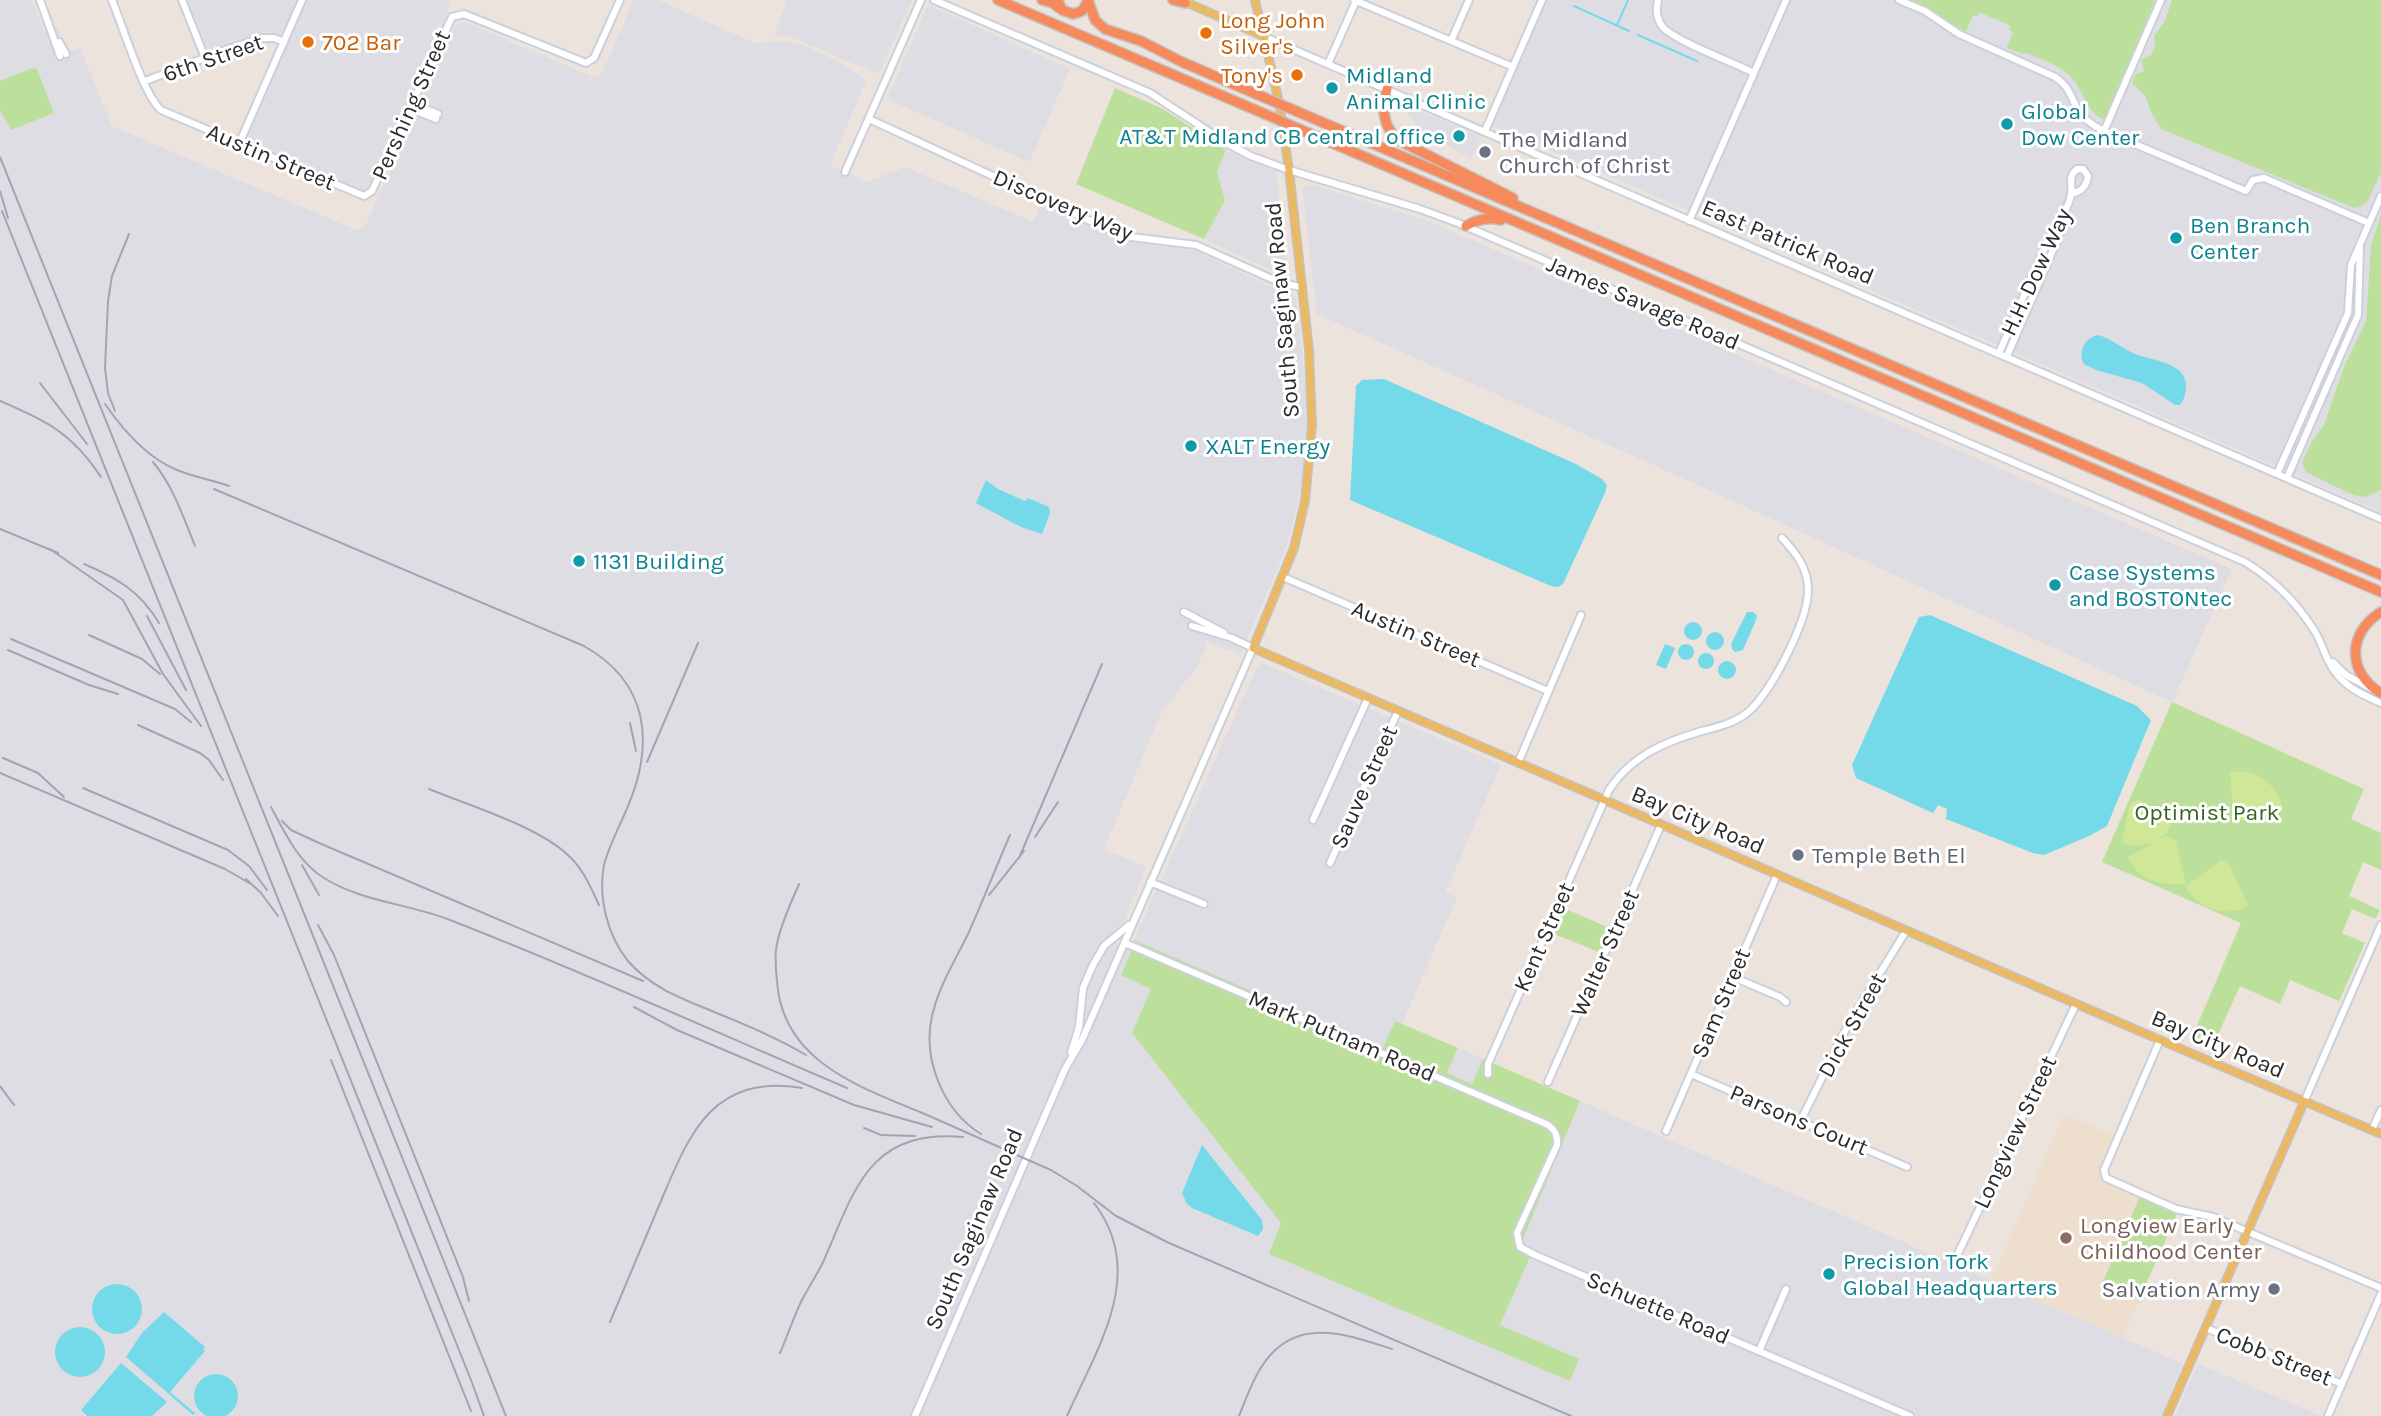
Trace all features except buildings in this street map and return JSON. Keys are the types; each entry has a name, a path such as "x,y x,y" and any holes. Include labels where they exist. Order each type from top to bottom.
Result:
{"highway":[{"path":"998,0 2381,592"},
{"path":"1042,0 1054,3 1067,13 1076,14 1084,9 1088,0"},
{"path":"1058,0 1062,10"},
{"path":"1088,0 1094,17 1103,27 1146,43 1188,65 2381,575"},
{"path":"1172,0 1183,1"},
{"path":"1387,89 1384,118 1388,129 1398,140 1599,241"},
{"path":"1466,226 1474,221 1492,218 1537,230"},
{"path":"2381,612 2362,629 2357,639 2355,654 2362,677 2381,693"}],"main road":[{"name":"South Saginaw Road","path":"1253,648 1283,577 1300,526 1311,457 1312,392 1289,170 1279,102 1255,0"},
{"name":"East Patrick Road","path":"1183,1 1265,37"},
{"name":"Bay City Road","path":"1253,648 2381,1134"},
{"path":"2167,1416 2304,1102"}],"street":[{"path":"40,0 63,55"},
{"name":"Austin Street","path":"113,0 143,82 155,105 239,144 368,196"},
{"path":"183,0 205,58"},
{"path":"239,144 302,0"},
{"name":"Pershing Street","path":"368,196 447,23 455,15 469,15 581,62 592,60 620,0"},
{"path":"845,172 921,0"},
{"name":"James Savage Road","path":"934,0 1142,89 1239,150 1289,170 1420,209 1466,226 2245,562 2263,573 2288,596 2310,624 2335,672 2345,684 2381,703"},
{"path":"1328,64 1355,0 1513,66"},
{"path":"1451,41 1469,0"},
{"path":"1485,131 1542,0"},
{"path":"1658,0 1656,15 1659,23 1670,34 1754,73"},
{"path":"1689,220 1786,0"},
{"path":"1899,0 1925,11 1952,31 1972,41 2060,80 2068,88 2086,120 2104,131 2246,191 2253,180 2264,178 2369,223"},
{"path":"2104,131 2161,0"},
{"name":"East Patrick Road","path":"1265,37 2381,519"},
{"name":"6th Street","path":"143,82 263,38 284,42"},
{"path":"411,106 437,117"},
{"name":"Discovery Way","path":"869,119 1110,230 1131,237 1196,245 1281,283 1301,287"},
{"name":"H.H. Dow Way","path":"1999,353 2074,192 2007,356"},
{"path":"2277,474 2348,313 2351,265 2381,195"},
{"path":"2287,478 2358,315 2361,242"},
{"name":"Kent Street","path":"1488,1074 1488,1064 1605,800 1618,777 1639,757 1660,745 1725,726 1746,713 1764,695 1775,677 1807,603 1808,588 1805,570 1796,553 1782,538"},
{"name":"Austin Street","path":"1283,577 1548,691"},
{"path":"1184,612 1232,638"},
{"path":"1518,763 1581,615"},
{"name":"Bay City Road","path":"1192,626 1232,638 1253,648"},
{"name":"South Saginaw Road","path":"1070,1058 1082,1040 1253,648"},
{"name":"James Savage Road","path":"2323,649 2346,676 2381,693"},
{"path":"1313,820 1368,698"},
{"name":"Sauve Street","path":"1330,863 1398,711"},
{"name":"Walter Street","path":"1548,1082 1661,825"},
{"name":"Sam Street","path":"1666,1131 1777,875"},
{"path":"1150,882 1204,904"},
{"name":"South Saginaw Road","path":"915,1416 1070,1058 1079,1027 1083,988 1093,965 1104,946 1132,922"},
{"path":"2304,1102 2381,925"},
{"name":"Dick Street","path":"1801,1120 1848,1025 1906,931"},
{"name":"Mark Putnam Road","path":"1125,943 1546,1124 1554,1129 1556,1134"},
{"path":"1732,977 1786,1002"},
{"name":"Longview Street","path":"1955,1260 2076,1004"},
{"path":"2160,1041 2104,1170 2105,1177 2170,1206 2213,1217 2381,1288"},
{"name":"Parsons Court","path":"1691,1074 1907,1167"},
{"path":"2372,1130 2381,1110"},
{"name":"Schuette Road","path":"1556,1134 1557,1145 1517,1233 1520,1247 1910,1416"},
{"path":"1759,1351 1786,1289"},
{"path":"2328,1416 2381,1294"},
{"name":"Cobb Street","path":"2206,1328 2342,1384"}],"shaded area":[{"path":"0,0 32,0 44,32 57,27 67,53 80,48 112,126 356,230 365,226 414,117 434,123 439,111 420,100 456,24 464,22 596,78 601,75 634,0 658,0 755,43 787,41 805,46 864,78 866,81 830,165 867,182 905,167 1033,222 1041,204 1119,240 1150,246 1187,248 1280,291 1294,294 1306,387 1307,429 1302,484 1286,549 1240,655 1204,640 1206,646 1197,667 1161,713 1104,849 1146,867 1122,926 1108,940 1132,950 1152,988 1132,1033 1282,1223 1269,1254 1579,1359 1500,1326 1530,1257 1518,1251 1580,1101 2183,1364 2161,1416 0,1416"},
{"path":"187,0 298,0 286,28 280,34 258,34 209,52 205,49"},
{"path":"306,0 450,0 447,15 368,190 364,193 245,141"},
{"path":"788,0 912,0 879,74 793,38 774,34"},
{"path":"1547,0 2381,0 2381,512 1492,125"},
{"path":"928,5 1070,69 1029,162 887,99"},
{"path":"1400,103 1481,137 1471,159 1418,127"},
{"path":"1226,150 1276,170 1288,275 1282,275 1204,239 1224,200 1217,172"},
{"path":"1313,185 1428,221 2232,569 2172,702 1317,314 1302,187"},
{"path":"1264,664 1501,765 1445,892 1457,897 1402,1024 1395,1022 1384,1048 1134,940 1258,665"},
{"path":"1458,1048 1483,1059 1473,1084 1447,1073"},
{"name":"Longview Early Childhood Center","path":"2064,1114 2115,1136 2101,1167 2101,1175 2105,1181 2140,1196 2103,1284 2139,1300 2123,1337 1991,1281"},
{"path":"2198,1364 2322,1416 2175,1416"}],"green space":[{"path":"1907,0 2155,0 2105,120 2089,107 2075,82 2066,73 2027,53 2007,48 2013,32 2009,30 2011,26 1979,12 1977,17 1973,15 1965,34"},
{"path":"2172,0 2381,0 2381,173 2367,202 2354,208 2161,129 2145,95 2132,83 2135,75 2144,71 2141,60 2151,55 2155,46 2154,36 2164,23"},
{"path":"32,68 37,69 54,113 11,130 0,110 0,81"},
{"path":"1115,88 1163,109 1226,150 1217,172 1225,200 1204,239 1076,184"},
{"path":"2381,215 2381,490 2366,497 2353,495 2306,472 2302,463 2312,441 2324,425 2344,367 2366,321 2371,245"},
{"name":"Optimist Park","path":"2172,702 2364,789 2351,819 2381,833 2381,870 2363,862 2349,896 2380,910 2375,919 2352,909 2342,933 2365,943 2339,1001 2290,980 2280,1004 2240,986 2211,1050 2190,1042 2241,923 2102,862"},
{"path":"2238,771 2254,774 2267,782 2277,794 2283,809 2240,821 2234,818 2230,773"},
{"path":"2139,800 2174,820 2166,834 2156,841 2167,836 2176,841 2186,884 2160,883 2144,877 2132,865 2128,857 2154,843 2133,846 2121,842 2131,803"},
{"path":"2221,860 2229,864 2248,905 2240,909 2213,909 2197,900 2185,887"},
{"path":"1561,907 1612,929 1601,953 1550,932"},
{"path":"1134,940 1383,1048 1395,1021 1458,1048 1447,1073 1472,1084 1483,1059 1580,1101 1518,1251 1530,1257 1500,1325 1579,1359 1570,1381 1269,1254 1281,1223 1132,1033 1151,989 1121,975"},
{"path":"2140,1196 2178,1212 2139,1300 2102,1284"}],"water":[{"path":"2098,335 2133,353 2173,366 2179,371 2186,384 2180,405 2175,405 2142,383 2084,364 2082,350 2089,339"},
{"path":"1384,379 1576,464 1602,479 1607,485 1605,493 1563,584 1558,587 1551,586 1350,500 1356,386 1362,380"},
{"path":"986,480 998,489 1025,501 1028,498 1049,507 1050,513 1042,534 1021,527 976,503"},
{"path":"1747,612 1753,612 1757,616 1756,620 1743,650 1735,652 1731,644"},
{"path":"1930,615 2137,706 2151,720 2107,826 2044,855 2033,853 1946,819 1947,809 1938,805 1933,813 1856,778 1852,765 1919,617"},
{"path":"1693,622 1699,625 1702,631 1699,637 1693,640 1687,637 1684,631 1687,625"},
{"path":"1715,632 1721,635 1724,641 1721,647 1715,650 1709,647 1706,641 1709,635"},
{"path":"1665,644 1675,648 1666,669 1656,665"},
{"path":"1686,644 1694,652 1686,660 1678,652"},
{"path":"1706,653 1712,655 1712,667 1706,669 1700,667 1698,661 1700,655"},
{"path":"1727,661 1733,664 1736,670 1733,676 1727,679 1721,676 1718,670 1721,664"},
{"path":"1202,1145 1262,1220 1263,1229 1258,1236 1187,1204 1182,1193"},
{"path":"117,1284 135,1291 142,1309 135,1327 117,1334 99,1327 92,1309 99,1291"},
{"path":"164,1312 205,1347 205,1351 170,1392 195,1413 193,1415 126,1357 142,1333"},
{"path":"80,1327 98,1334 105,1352 98,1370 80,1377 62,1370 55,1352 62,1334"},
{"path":"121,1363 167,1402 152,1416 87,1416 81,1410"},
{"path":"216,1374 231,1381 238,1396 231,1411 216,1418 201,1411 194,1396 201,1381"}],"waterway":[{"path":"1617,25 1628,0"},
{"path":"1574,6 1629,31"},
{"path":"1638,35 1697,61"}],"railway":[{"path":"0,157 506,1416"},
{"path":"0,191 8,218"},
{"path":"2,211 484,1416"},
{"path":"115,411 108,393 105,368 108,301 112,276 129,234"},
{"path":"40,383 87,444"},
{"path":"0,401 45,422 69,439 101,477"},
{"path":"105,404 128,433 146,451 166,465 229,486"},
{"path":"153,462 172,491 195,546"},
{"path":"214,489 584,646 622,677 633,696 643,737 642,759 636,782 609,850 602,877 603,903 615,940 637,971 659,986 806,1055"},
{"path":"0,529 58,553"},
{"path":"50,549 123,600 163,674 201,726"},
{"path":"84,564 136,594 159,623"},
{"path":"147,616 186,690"},
{"path":"89,635 142,659 160,674"},
{"path":"11,639 175,709 191,722"},
{"path":"647,762 698,643"},
{"path":"8,650 89,685 118,694"},
{"path":"1019,858 1102,664"},
{"path":"630,723 636,751"},
{"path":"138,725 200,753 209,760 223,780"},
{"path":"3,758 38,773 64,797"},
{"path":"0,773 225,869 251,884"},
{"path":"83,788 228,850 249,866 267,890"},
{"path":"429,789 504,818 558,847 580,868 599,905"},
{"path":"1035,837 1058,802"},
{"path":"271,807 293,846 307,864 339,886 370,898 435,915 500,940 847,1088"},
{"path":"282,821 291,830 319,843 643,981"},
{"path":"981,1134 955,1111 938,1080 930,1046 930,1029 940,992 1010,835"},
{"path":"989,895 1024,851"},
{"path":"302,865 319,895"},
{"path":"246,879 261,893 278,916"},
{"path":"799,884 779,936 776,953 777,981 782,1008 793,1031 808,1050 827,1066 872,1092 1051,1170 1116,1216 1169,1243 1571,1416"},
{"path":"318,925 334,955 463,1277 469,1301"},
{"path":"634,1007 677,1030 854,1105 932,1127"},
{"path":"331,1060 471,1411"},
{"path":"0,1086 14,1105"},
{"path":"610,1322 680,1158 706,1116 723,1101 744,1091 770,1086 802,1088"},
{"path":"864,1128 881,1135 915,1136"},
{"path":"780,1353 846,1210 870,1169 886,1154 906,1143 931,1137 963,1137"},
{"path":"1067,1416 1103,1337 1117,1283 1117,1256 1110,1229 1094,1203"},
{"path":"1239,1416 1262,1366 1275,1350 1290,1340 1306,1334 1339,1334 1392,1349"}],"place":[{"name":"Long John Silver's","path":"1206,33"},
{"name":"702 Bar","path":"308,42"},
{"name":"Tony's","path":"1297,75"},
{"name":"Midland Animal Clinic","path":"1332,88"},
{"name":"Global Dow Center","path":"2007,124"},
{"name":"AT&T Midland CB central office","path":"1459,136"},
{"name":"The Midland Church of Christ","path":"1485,152"},
{"name":"Ben Branch Center","path":"2176,238"},
{"name":"XALT Energy","path":"1191,446"},
{"name":"1131 Building","path":"579,561"},
{"name":"Case Systems and BOSTONtec","path":"2055,585"},
{"name":"Temple Beth El","path":"1798,855"},
{"name":"Longview Early Childhood Center","path":"2066,1238"},
{"name":"Precision Tork Global Headquarters","path":"1829,1274"},
{"name":"Salvation Army","path":"2274,1289"}]}
